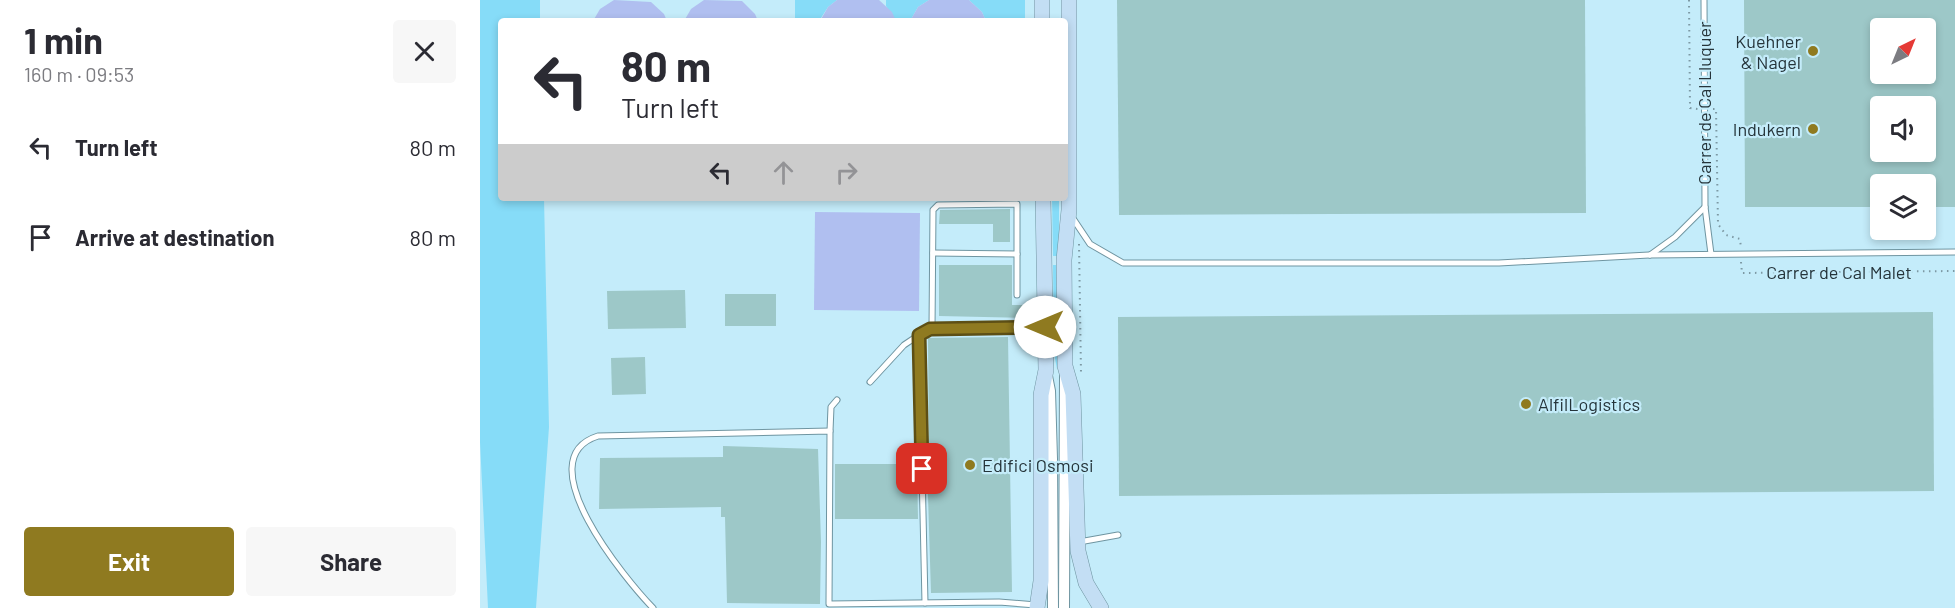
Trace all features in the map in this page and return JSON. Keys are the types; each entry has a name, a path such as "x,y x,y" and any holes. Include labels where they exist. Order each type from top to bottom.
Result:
{"street":[{"path":"1042,0 1042,18"},
{"path":"1058,595 1065,366 1064,260 1069,210 1069,0"},
{"path":"1043,201 1046,370 1050,391 1058,595 1064,608"},
{"path":"1065,366 1073,394 1077,543 1083,574 1101,608"},
{"path":"1042,607 1041,395 1046,370"},
{"path":"1042,607 1058,595"}],"lane":[{"name":"Carrer de Cal Lluquer","path":"1704,0 1705,207 1711,254"},
{"path":"933,329 933,210 938,205 1017,204 1017,295"},
{"path":"1649,255 1675,237 1705,207"},
{"name":"Carrer de Cal Malet","path":"1069,210 1078,228 1090,244 1123,263 1499,263 1649,255 1955,252"},
{"path":"933,253 1017,254"},
{"path":"870,382 904,345 933,329 1045,327"},
{"path":"919,335 925,603"},
{"path":"837,400 831,407 830,431 829,604 925,603 1042,607"},
{"path":"653,608 607,553 589,523 571,474 572,461 576,452 590,438 830,431"},
{"path":"1077,543 1118,535"}],"path":[{"name":"Carrer de Cal Malet","path":"1741,254 1742,273 1955,272"}],"shaded area":[{"path":"480,0 540,0 540,18 498,18 498,201 544,201 549,427 536,608 488,608 480,442"},
{"path":"614,0 651,2 666,18 595,18 600,9"},
{"path":"704,0 742,1 757,18 686,18 691,9"},
{"path":"795,0 837,0 828,7 821,18 795,18"},
{"path":"837,0 879,0 892,12 895,18 822,18 828,7"},
{"path":"886,0 929,0 918,7 912,18 894,18 886,6"},
{"path":"929,0 969,0 982,12 985,18 912,18 918,7"},
{"path":"969,0 1025,0 1025,18 985,18 982,12"},
{"path":"1052,201 1059,201 1059,256 1053,256"},
{"path":"815,212 920,213 919,311 814,310"},
{"path":"1053,265 1059,265 1057,369 1054,353"}],"building":[{"path":"1117,0 1585,0 1586,213 1119,215"},
{"path":"1744,0 1955,0 1955,207 1936,207 1936,174 1870,174 1870,207 1745,207"},
{"path":"1010,209 1010,242 993,242 993,224 939,224 940,210"},
{"path":"939,265 1012,265 1012,305 1025,305 1024,318 939,316"},
{"path":"685,290 686,328 608,329 607,291"},
{"path":"725,294 776,294 776,326 725,326"},
{"name":"AlfilLogistics","path":"1933,312 1934,491 1119,496 1118,317"},
{"name":"Edifici Osmosi","path":"1008,337 1012,592 931,593 927,464 929,464 928,338"},
{"path":"645,357 646,394 612,395 611,358"},
{"path":"723,446 818,449 820,604 727,603 725,517 721,517 721,507 599,509 600,458 723,457"},
{"path":"835,464 917,464 918,519 835,519"}],"place":[{"name":"Kuehner & Nagel","path":"1813,51"},
{"name":"Indukern","path":"1813,129"},
{"name":"AlfilLogistics","path":"1526,404"},
{"name":"Edifici Osmosi","path":"970,465"}],"route":[{"path":"922,469 919,335 930,329 1045,327"}]}
